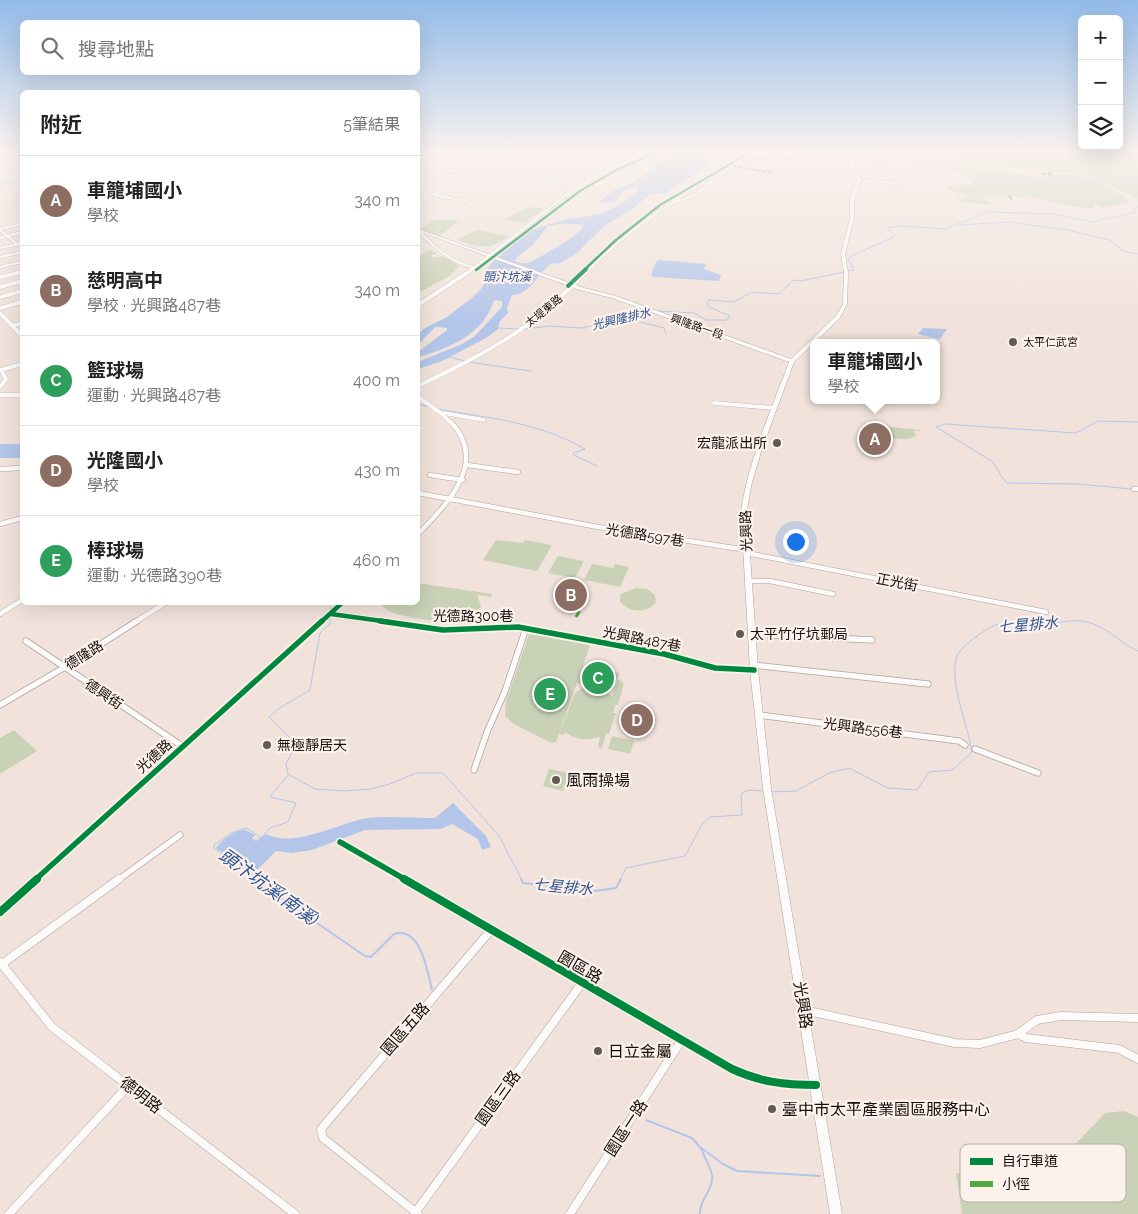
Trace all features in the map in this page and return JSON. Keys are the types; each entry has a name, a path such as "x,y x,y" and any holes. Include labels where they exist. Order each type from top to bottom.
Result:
{"main road":[{"name":"光興路","path":"815,339 843,312 846,271 843,254 852,218 852,209"},
{"name":"興隆路一段","path":"420,231 574,284 582,289 608,294 653,312 792,361"},
{"name":"光興路","path":"810,344 792,361 758,452 746,496 744,511 753,668 768,792 836,1214"}],"street":[{"path":"420,304 476,268 549,209"},
{"name":"太堤東路","path":"420,385 469,361 522,329 557,301 630,230 659,209"},
{"path":"420,211 425,212"},
{"path":"0,229 20,224"},
{"path":"0,229 20,248"},
{"path":"420,232 438,251 455,261 476,268"},
{"path":"0,238 20,233"},
{"path":"0,248 20,243"},
{"path":"0,257 20,251"},
{"path":"0,267 20,262"},
{"path":"5,285 0,279 20,273"},
{"path":"0,287 20,281"},
{"path":"0,297 20,292"},
{"path":"0,308 20,303"},
{"path":"0,313 2,318 20,334"},
{"path":"12,326 20,324"},
{"path":"0,387 6,379 1,370 20,365"},
{"path":"0,396 20,393"},
{"path":"420,397 444,413 456,426 467,451 467,465 463,480 451,498 420,532"},
{"path":"714,403 774,408"},
{"path":"444,413 484,420"},
{"path":"467,465 518,472"},
{"path":"0,469 20,468"},
{"path":"430,475 463,480"},
{"name":"光德路597巷","path":"420,493 598,527 747,552"},
{"path":"0,524 20,519"},
{"path":"16,520 20,523"},
{"name":"正光街","path":"747,552 1046,612"},
{"path":"748,581 770,581 833,594"},
{"path":"0,614 20,601"},
{"name":"德隆路","path":"0,705 65,667 162,605"},
{"path":"331,614 338,605"},
{"name":"光德路","path":"0,912 182,746 331,614"},
{"name":"光德路300巷","path":"331,614 443,630 526,628"},
{"path":"474,770 487,732 505,691 526,628"},
{"name":"光興路487巷","path":"526,628 664,654 715,668 800,669 928,684"},
{"path":"752,634 872,640"},
{"name":"德興街","path":"26,641 182,746"},
{"name":"光興路556巷","path":"759,715 959,740 965,745"},
{"path":"975,749 1038,773"},
{"path":"1,963 180,835"},
{"name":"園區路","path":"340,842 732,1069 762,1082 816,1085"},
{"name":"園區五路","path":"416,1213 323,1138 321,1129 491,930"},
{"name":"德明路","path":"1,963 52,1027 295,1214"},
{"name":"園區三路","path":"416,1213 582,983"},
{"path":"804,1010 955,1043 980,1044 1018,1034 1037,1020 1061,1016 1138,1018"},
{"path":"1018,1034 1026,1038 1120,1049 1138,1059"},
{"name":"園區一路","path":"570,1214 681,1041"},
{"path":"9,1214 129,1085"}],"green space":[{"path":"525,209 543,210 524,223 503,220"},
{"path":"434,220 460,220 440,236 420,229"},
{"path":"477,230 509,236 502,241 484,247 456,240"},
{"path":"430,250 438,254 431,255 434,258 442,256 460,266 448,277 420,292 420,255"},
{"path":"880,426 920,431 914,431 916,436 912,438 899,439 882,434 883,428"},
{"path":"496,540 523,543 525,540 552,545 537,571 483,560"},
{"path":"558,556 584,561 575,578 548,573"},
{"path":"592,564 613,568 615,564 629,567 620,587 584,580"},
{"path":"420,583 492,594 491,597 477,595 481,606 477,612 465,620 457,622 403,616 384,608 382,605 420,605"},
{"path":"636,588 647,589 655,595 656,602 648,609 633,610 628,608 620,601 621,594"},
{"path":"529,634 590,645 580,675 584,667 619,673 613,690 600,688 612,696 618,680 624,683 618,705 615,705 613,713 616,713 609,734 606,734 602,748 598,747 600,737 582,739 573,737 565,732 564,735 559,734 575,693 581,689 596,686 577,683 556,742 551,743 514,724 505,716 506,701"},
{"path":"14,730 37,751 0,774 0,738"},
{"path":"612,736 634,741 630,754 608,749"},
{"name":"風雨操場","path":"549,769 569,773 563,791 543,786"},
{"path":"1124,1111 1138,1117 1138,1214 962,1214 960,1202 1126,1202 1126,1144 1076,1144 1105,1113"},
{"path":"956,1173 960,1173 960,1200"}],"water":[{"name":"頭汴坑溪","path":"612,209 632,209 604,226 576,254 558,264 552,263 524,291 512,295 507,308 508,313 500,321 498,329 486,338 442,361 420,368 420,361 474,337 502,307 502,301 494,300 489,312 474,331 453,344 420,356 420,350 447,330 447,328 435,327 420,343 420,332 447,317 473,297 481,289 489,276 487,273 489,266 528,231 563,220 601,214","holes":["559,224 580,224 584,226 566,241 532,261 527,263 515,261 518,256 533,245 548,226"]},
{"path":"659,260 706,264 704,269 721,275 719,281 654,277 651,275 656,262"},
{"path":"923,328 947,329 940,339 918,334"},
{"path":"0,444 20,444 20,458 0,458"},
{"path":"453,803 486,836 491,847 482,850 478,839 452,824 441,829 365,830 312,850 291,853 276,851 252,875 216,848 228,836 240,830 245,830 255,835 252,838 256,841 266,834 277,838 302,837 362,819 388,817 435,818"}],"waterway":[{"name":"光興隆排水","path":"848,271 854,270 848,258 895,236 887,228 900,226 945,229 988,212 1053,214 1093,222 1136,212 1134,209"},
{"path":"960,225 1008,222 1068,230 1110,240 1123,251 1138,254"},
{"name":"光興隆排水","path":"656,311 694,313 706,320 727,320 730,316 709,307 707,303 709,300 734,302 752,292 779,294 793,280 801,281 844,272"},
{"name":"光興隆排水","path":"524,329 550,326 581,328 630,319 652,312"},
{"path":"632,320 664,328 666,334"},
{"name":"光興隆排水","path":"499,328 520,329"},
{"path":"449,357 465,361"},
{"path":"469,362 530,371"},
{"path":"420,404 430,407"},
{"path":"438,409 494,418 548,432 585,449 573,453 597,466"},
{"path":"1131,489 1078,484 1008,483 1004,480 993,462 936,427 945,424 1076,433 1098,421 1138,422"},
{"name":"七星排水","path":"330,605 330,611"},
{"name":"七星排水","path":"330,617 330,624 320,633 310,690 278,709 269,717 296,744 286,764 288,774 315,789 345,791 370,789 390,784 416,773 443,773 499,836 522,880"},
{"name":"七星排水","path":"771,792 796,791 829,773 849,768 888,788 917,790 929,772 952,770 972,752 955,678 957,656 969,642 995,625 1038,626 1071,621 1088,622 1107,631 1138,651"},
{"name":"頭汴坑溪(南溪)","path":"255,880 214,848 214,845 231,833 247,828 261,838 270,828 288,822 296,803 270,797 288,775"},
{"name":"七星排水","path":"620,880 626,868 685,856 703,823 710,817 742,815 741,795 743,792 751,790 764,791"},
{"name":"頭汴坑溪(南溪)","path":"253,879 365,956 371,957 394,934 403,933 411,937 422,953 432,990"},
{"name":"七星排水","path":"521,879 523,883 595,891 616,888 621,879"},
{"name":"頭汴坑溪(南溪)","path":"646,1120 692,1138 700,1147 723,1164 737,1171 820,1176"},
{"name":"頭汴坑溪(南溪)","path":"700,1214 700,1209 712,1180 711,1172 701,1148"}],"marked path":[{"path":"576,617 583,605"}],"cycle path":[{"path":"476,270 557,209"},
{"path":"568,286 616,240 655,209"},
{"path":"0,912 340,605"},
{"path":"331,614 443,630 518,627 664,654 715,668 754,670"},
{"path":"340,842 732,1069 773,1083 816,1085"}],"place":[{"name":"太平仁武宮","path":"1013,342"},
{"name":"車籠埔國小","path":"875,439"},
{"name":"宏龍派出所","path":"777,443"},
{"name":"慈明高中","path":"571,595"},
{"name":"太平竹仔坑郵局","path":"740,634"},
{"name":"籃球場","path":"598,678"},
{"name":"棒球場","path":"550,694"},
{"name":"光隆國小","path":"637,720"},
{"name":"無極靜居天","path":"267,745"},
{"name":"風雨操場","path":"556,780"},
{"name":"日立金屬","path":"598,1051"},
{"name":"臺中市太平產業園區服務中心","path":"772,1109"}]}
